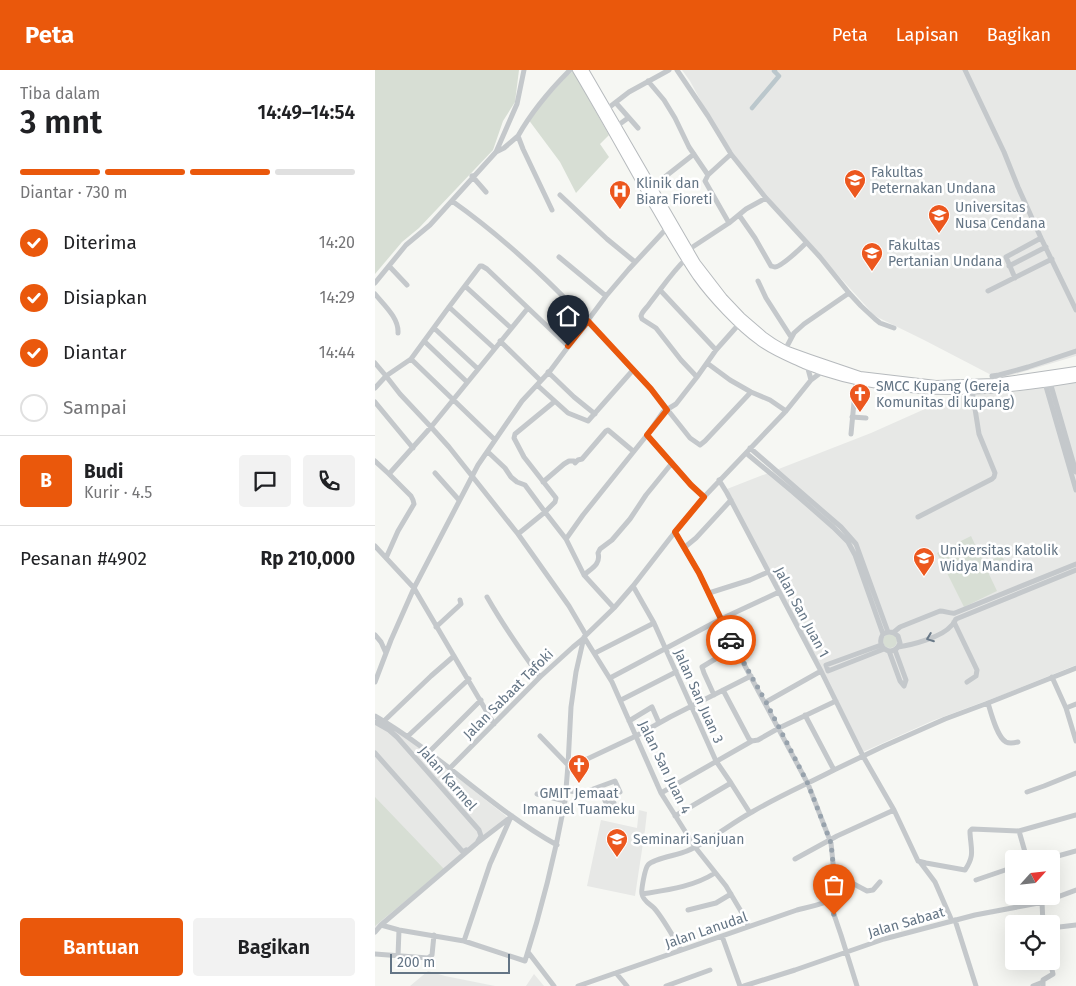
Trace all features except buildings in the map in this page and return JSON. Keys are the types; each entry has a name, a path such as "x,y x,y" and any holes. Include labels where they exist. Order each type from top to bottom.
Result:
{"highway":[{"path":"577,70 658,205 709,281 741,317 763,336 785,350 872,380 914,389 1048,383 1076,378"},
{"path":"584,70 652,187 667,228 685,259 707,288 740,324 771,348 807,365 856,381 872,380"},
{"path":"972,387 994,382 1076,372"}],"street":[{"path":"375,279 404,244 428,224 494,152 517,104 523,70"},
{"path":"494,152 504,148 518,136 539,103 570,70"},
{"path":"607,109 629,92 669,70"},
{"path":"677,70 731,154 766,198 849,293 880,323 894,328"},
{"path":"965,70 1005,152 1018,187 1076,310"},
{"path":"648,82 664,100 708,175"},
{"path":"616,103 638,128"},
{"path":"617,126 629,118"},
{"path":"518,136 552,210"},
{"path":"652,187 694,154"},
{"path":"729,223 706,179 731,154"},
{"path":"472,176 486,192"},
{"path":"375,284 407,245 430,225 472,176"},
{"path":"560,195 607,239 635,262"},
{"path":"688,250 729,223 746,209 766,198"},
{"path":"452,201 511,247 588,321 651,389 691,438 700,445 751,392"},
{"path":"739,215 772,267 775,268 780,265 806,243"},
{"path":"375,682 414,588 472,476 495,440 520,405 548,372 606,296 667,228"},
{"path":"1015,278 1006,258 1007,256 1041,238"},
{"path":"1009,266 1046,247"},
{"path":"559,256 606,296"},
{"path":"685,259 642,312 641,318 656,328 697,377"},
{"path":"989,291 1052,259"},
{"path":"390,266 407,285"},
{"path":"375,388 387,376 411,359 479,267 482,266 568,346"},
{"path":"758,282 791,337"},
{"path":"465,286 511,328"},
{"path":"660,290 715,350"},
{"path":"785,350 791,337 797,330 849,293"},
{"path":"375,294 396,321 398,333"},
{"path":"449,307 495,348"},
{"path":"389,474 431,427 528,308"},
{"path":"566,538 633,451 667,410 676,404 715,350 740,324"},
{"path":"434,328 478,369"},
{"path":"423,341 467,382"},
{"path":"500,341 539,382 555,402 567,413 586,421 590,420 633,370"},
{"path":"994,382 992,376 1037,365 1076,351"},
{"path":"411,359 454,398 495,440"},
{"name":"Jalan San Juan 4","path":"375,363 472,476 518,534 569,606 621,700 661,793 695,847 726,886 748,927"},
{"path":"707,363 730,380 770,400 786,411"},
{"path":"807,365 811,380"},
{"name":"Jalan Sabaat Tafoki","path":"449,768 540,677 614,608 704,497 786,411 811,380 823,371"},
{"path":"548,372 595,414"},
{"path":"851,434 856,381"},
{"path":"1048,383 1075,474 1076,490"},
{"path":"918,516 992,479 994,476 995,473 979,434 972,387"},
{"path":"375,402 413,448"},
{"path":"518,534 545,512 556,500 555,496 524,457 514,438 515,434 555,402"},
{"path":"852,417 866,418"},
{"path":"543,482 567,462 574,461 575,463 582,459 608,430 633,451"},
{"path":"647,435 704,497"},
{"path":"748,451 841,527 852,539 860,554 875,603 888,633 898,636 900,640 889,648"},
{"path":"488,452 505,468 515,481 525,485 566,538 585,575 614,608"},
{"path":"375,461 411,496 414,504 386,558"},
{"path":"585,575 598,561 598,551 612,540 630,519 646,495 672,463"},
{"path":"435,473 459,500"},
{"name":"Jalan San Juan 1","path":"719,480 821,671 863,756 894,810 916,857 935,882 953,920 976,986"},
{"path":"685,547 696,538 731,500"},
{"path":"675,532 699,573 735,647 808,784 832,845 834,873 867,891 873,890 880,882"},
{"path":"375,546 414,588 494,724"},
{"path":"889,648 900,681 904,686 906,680 889,648 881,637 940,611 946,611 951,614 955,613 1076,564"},
{"path":"859,655 828,671 826,665 859,655 917,642 944,632 953,625 955,620 1076,570"},
{"path":"709,593 750,580 768,572"},
{"name":"Jalan San Juan 3","path":"633,586 654,623 716,761 750,813"},
{"path":"610,678 721,619 779,592"},
{"path":"487,597 517,645 540,677"},
{"path":"437,627 461,604 460,600"},
{"path":"954,622 977,670 976,676 967,682"},
{"path":"595,653 654,623"},
{"path":"375,635 386,653"},
{"path":"381,925 399,930 464,941 525,960 542,905 557,845 565,801 571,707 576,672 585,636"},
{"path":"714,695 703,667 735,647"},
{"path":"384,721 454,656"},
{"path":"681,950 655,909 645,900 642,894 648,864 676,856 695,847 783,794 808,784 863,756 945,719 1076,668"},
{"path":"621,700 676,671"},
{"path":"766,702 821,671"},
{"path":"568,766 636,736 751,676"},
{"path":"1052,677 1076,742"},
{"path":"408,736 469,679"},
{"path":"723,690 749,739 752,741"},
{"path":"429,752 481,700"},
{"path":"661,793 752,741 836,701"},
{"path":"988,703 1003,739 1011,743 1018,742"},
{"path":"1065,708 1076,704"},
{"path":"629,721 653,708 659,723"},
{"path":"805,715 834,770"},
{"path":"375,716 408,736 512,816 557,845"},
{"name":"Jalan Karmel","path":"375,722 392,732 479,830 481,836 479,840 463,852 375,753"},
{"path":"540,736 568,766"},
{"path":"1027,792 1076,773"},
{"path":"566,791 585,792 615,781 620,792"},
{"path":"675,816 731,783"},
{"path":"599,787 606,803 614,803"},
{"path":"537,794 565,801"},
{"path":"795,859 830,840 894,810"},
{"path":"920,862 965,870 972,858 970,831 972,830 1019,831 1076,815"},
{"path":"375,932 477,843 512,816"},
{"path":"464,941 490,864 512,816"},
{"path":"1019,831 1024,850"},
{"path":"1060,855 1076,851"},
{"path":"976,880 1005,869"},
{"path":"642,894 682,887 705,879 715,873"},
{"name":"Jalan Lanudal","path":"578,986 829,900 838,896 840,890 834,873"},
{"name":"Jalan Sabaat","path":"1060,896 1076,890"},
{"path":"688,910 717,902 731,894"},
{"path":"829,900 857,986"},
{"name":"Jalan Sabaat","path":"744,986 884,939 953,920 1027,905"},
{"path":"1060,927 1076,925"},
{"path":"398,956 399,930"},
{"path":"375,954 428,958 432,955 434,935"},
{"path":"722,936 740,986"},
{"path":"528,952 554,986"},
{"path":"667,986 710,970"},
{"path":"1033,986 1043,984 1045,979 1053,974 1052,970"},
{"path":"616,973 627,986"}],"shaded area":[{"path":"375,70 519,70 515,102 503,121 493,150 419,228 402,242 375,274"},
{"name":"Universitas Nusa Cendana","path":"682,70 1076,70 1076,356 999,379 875,316 779,210 744,167 717,131"},
{"path":"573,71 609,135 600,144 609,157 576,193 560,162 528,119"},
{"name":"Universitas Katolik Widya Mandira","path":"1076,381 1076,665 932,721 863,752 727,489 871,433 954,396 1015,392"},
{"path":"971,536 997,591 964,607 937,553"},
{"path":"1002,555 1008,570 999,574 993,559"},
{"path":"887,634 893,634 897,641 893,648 887,648 883,644 883,638"},
{"path":"375,718 415,744 507,818 375,930"},
{"path":"375,797 444,869 375,926"},
{"name":"Seminari Sanjuan","path":"639,810 647,812 635,896 587,886 601,820 637,828"},
{"path":"428,971 445,976 495,986 410,986"},
{"path":"534,974 544,986 526,986"}],"waterway":[{"path":"752,108 779,76 775,70"}],"way so far":[{"path":"731,640 766,702 808,784 821,815 831,843 834,873 840,890 838,896 829,900 834,915"}],"place":[{"name":"Fakultas Peternakan Undana","path":"855,199"},
{"name":"Klinik dan Biara Fioreti","path":"620,210"},
{"name":"Universitas Nusa Cendana","path":"939,234"},
{"name":"Fakultas Pertanian Undana","path":"872,272"},
{"name":"SMCC Kupang (Gereja Komunitas di kupang)","path":"860,413"},
{"name":"Universitas Katolik Widya Mandira","path":"924,577"},
{"name":"GMIT Jemaat Imanuel Tuameku","path":"579,784"},
{"name":"Seminari Sanjuan","path":"617,858"}],"route":[{"path":"568,346 588,321 651,389 667,410 663,412 647,435 704,497 675,532 699,573 731,640"}]}
